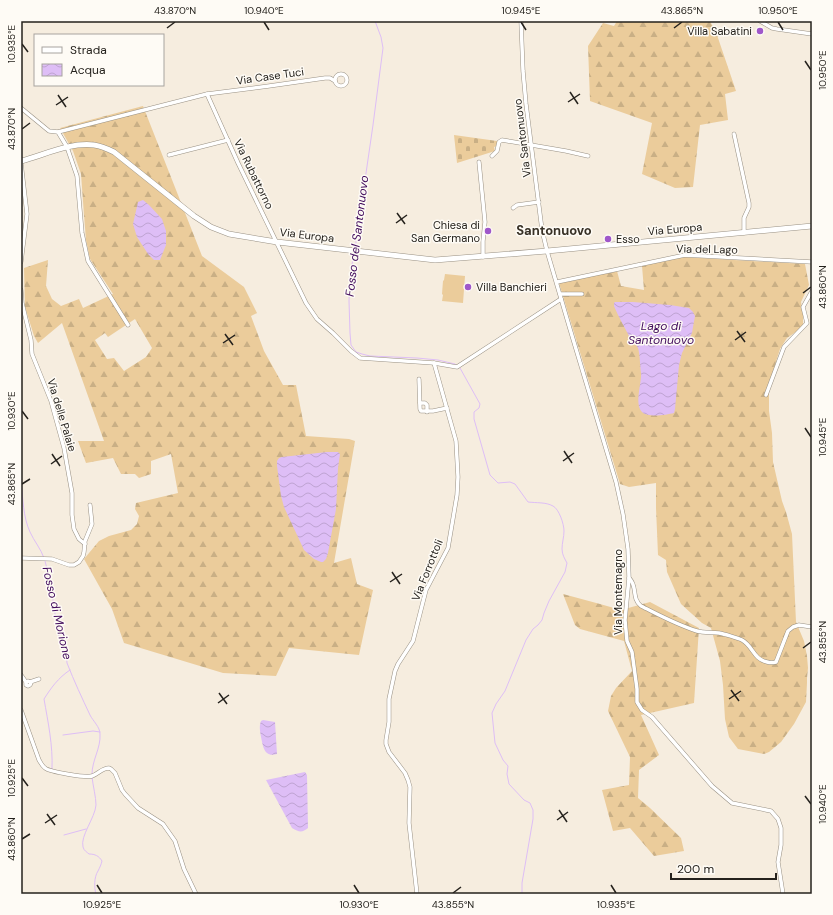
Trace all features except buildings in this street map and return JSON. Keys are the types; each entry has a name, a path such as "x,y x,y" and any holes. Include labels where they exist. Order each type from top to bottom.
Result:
{"main road":[{"name":"Via Europa","path":"21,162 67,147 83,144 95,145 114,152 194,216 211,227 235,236 434,260 483,257 812,226"}],"street":[{"name":"Via Santonuovo","path":"521,21 523,71 531,145 542,230 547,251"},
{"path":"760,21 777,30 812,34"},
{"name":"Via Case Tuci","path":"207,94 325,78 330,78 335,81"},
{"path":"21,108 49,131 58,132 207,94"},
{"name":"Via Rubattorno","path":"207,94 301,293 311,311 351,351 362,358 434,363 454,367 458,366 561,296"},
{"path":"58,132 67,147 77,176 82,233 88,261 128,325"},
{"path":"734,134 749,203 749,207 744,218 744,233"},
{"path":"169,155 228,140"},
{"path":"492,156 496,153 501,140 588,156"},
{"path":"21,162 27,214 21,262"},
{"path":"479,162 484,222 482,241 483,257"},
{"path":"512,208 517,205 538,202"},
{"name":"Via Montemagno","path":"547,251 616,482 623,514 628,549 629,578 625,628 627,641 632,652 637,689 637,702 642,710 652,717 712,786 732,803 771,811 778,819 781,828 781,845 778,862 783,894"},
{"name":"Via del Lago","path":"557,282 685,255 812,262"},
{"name":"Via delle Palaie","path":"21,290 22,303 31,340 32,354 51,401 64,448 72,493 72,515 74,529 79,539 85,544"},
{"path":"766,395 784,347 807,323 803,308 812,292"},
{"path":"561,296 582,294"},
{"name":"Via Forrottoli","path":"417,894 409,823 410,786 405,773 389,752 386,744 389,698 395,671 412,641 426,590 448,548 457,495 458,477 456,441 434,363"},
{"path":"419,379 420,409 427,412 447,408"},
{"path":"420,403 427,404 427,412"},
{"path":"21,558 52,559 69,565 74,565 79,562 84,552 85,541 92,524 90,506"},
{"path":"629,578 633,582 636,600 640,606 678,625 702,633 718,633 742,640 748,644 759,659 764,662 776,662 788,631 793,627 799,625 812,627"},
{"path":"21,675 28,682 39,679"},
{"path":"21,710 39,760 44,768 51,771 86,777 91,777 104,769 109,768 115,773 125,794 138,808 163,824 175,841 184,869 196,894"}],"green space":[{"path":"617,21 710,21 717,35 736,91 725,94 728,120 700,125 693,187 675,188 642,174 652,123 590,101 588,46 603,23 614,26"},
{"path":"143,106 202,256 244,287 257,313 251,316 264,351 283,385 296,385 306,436 349,439 355,441 334,563 351,558 357,584 373,590 359,655 289,648 276,676 223,673 124,643 112,609 84,559 99,541 109,536 131,530 137,524 139,516 135,509 136,503 178,493 171,454 151,461 151,474 139,478 135,474 121,474 113,458 86,463 78,441 104,441 62,323 38,343 34,336 25,307 24,268 48,260 46,286 52,299 61,306 79,299 83,308 113,294 90,259 86,240 81,174 73,151 60,128","holes":["135,319 152,348 146,357 124,371 114,358 107,359 95,340 105,333 108,337"]},
{"path":"454,135 497,141 497,146 494,147 495,151 457,163"},
{"path":"683,257 805,264 809,285 801,302 803,327 787,338 780,349 769,384 769,411 772,433 773,462 782,501 792,534 796,622 804,641 807,656 808,668 806,702 794,724 781,742 769,752 764,754 738,749 729,737 725,719 720,661 711,628 702,623 681,604 667,572 666,560 658,555 656,483 629,487 620,484 559,283 617,271 621,286 644,290 642,266"},
{"path":"445,274 465,276 463,303 442,301 443,281"},
{"path":"563,594 621,610 650,602 699,628 694,703 641,715 659,755 639,770 638,798 681,838 684,851 654,856 630,828 613,831 602,790 629,785 630,757 608,711 611,696 616,688 632,671 624,641 580,629 575,625"}],"water":[{"path":"143,200 162,219 166,231 166,245 160,260 154,260 148,254 137,237 133,224 138,202"},
{"name":"Lago di Santonuovo","path":"615,302 670,305 689,308 693,312 695,316 692,333 682,353 679,365 674,413 648,415 642,412 638,398 641,377 639,351 617,314 614,306"},
{"path":"338,452 340,454 336,509 328,553 326,559 321,562 314,559 304,550 284,507 281,496 277,461 282,457"},
{"path":"261,721 275,722 277,754 269,754 265,750 260,729"},
{"path":"305,772 307,775 308,828 304,831 300,831 292,828 266,780"}],"waterway":[{"name":"Fosso del Santonuovo","path":"355,249 383,48 381,37 375,21"},
{"name":"Fosso del Santonuovo","path":"354,254 350,275 349,301 351,345 356,352 370,356 438,360 455,364 457,366"},
{"name":"Fosso del Santonuovo","path":"460,368 480,404 479,408 474,412 474,419 490,475 498,483 510,482 515,484 528,502 544,503 553,506 559,513 564,528 562,549 567,563 565,572 549,601 542,620 533,629 526,640 505,691 492,713 495,743 503,760 508,766 507,774 509,784 524,800 530,803 533,810 533,819 522,883 522,894"},
{"name":"Fosso di Morione","path":"21,482 26,520 44,558"},
{"name":"Fosso di Morione","path":"45,561 59,637 67,663 90,715 100,731 100,739 93,764 92,774"},
{"path":"52,769 51,742 44,699 55,683 70,670"},
{"path":"63,735 93,731 100,732"},
{"name":"Fosso di Morione","path":"92,777 96,805 84,838 83,848 89,854 97,856 102,861 95,879 96,894"},
{"path":"64,835 86,829"}],"place":[{"name":"Villa Sabatini","path":"760,31"},
{"name":"Chiesa di San Germano","path":"488,231"},
{"name":"Esso","path":"608,239"},
{"name":"Villa Banchieri","path":"468,287"}],"district":[{"name":"Santonuovo","path":"554,230"}]}
